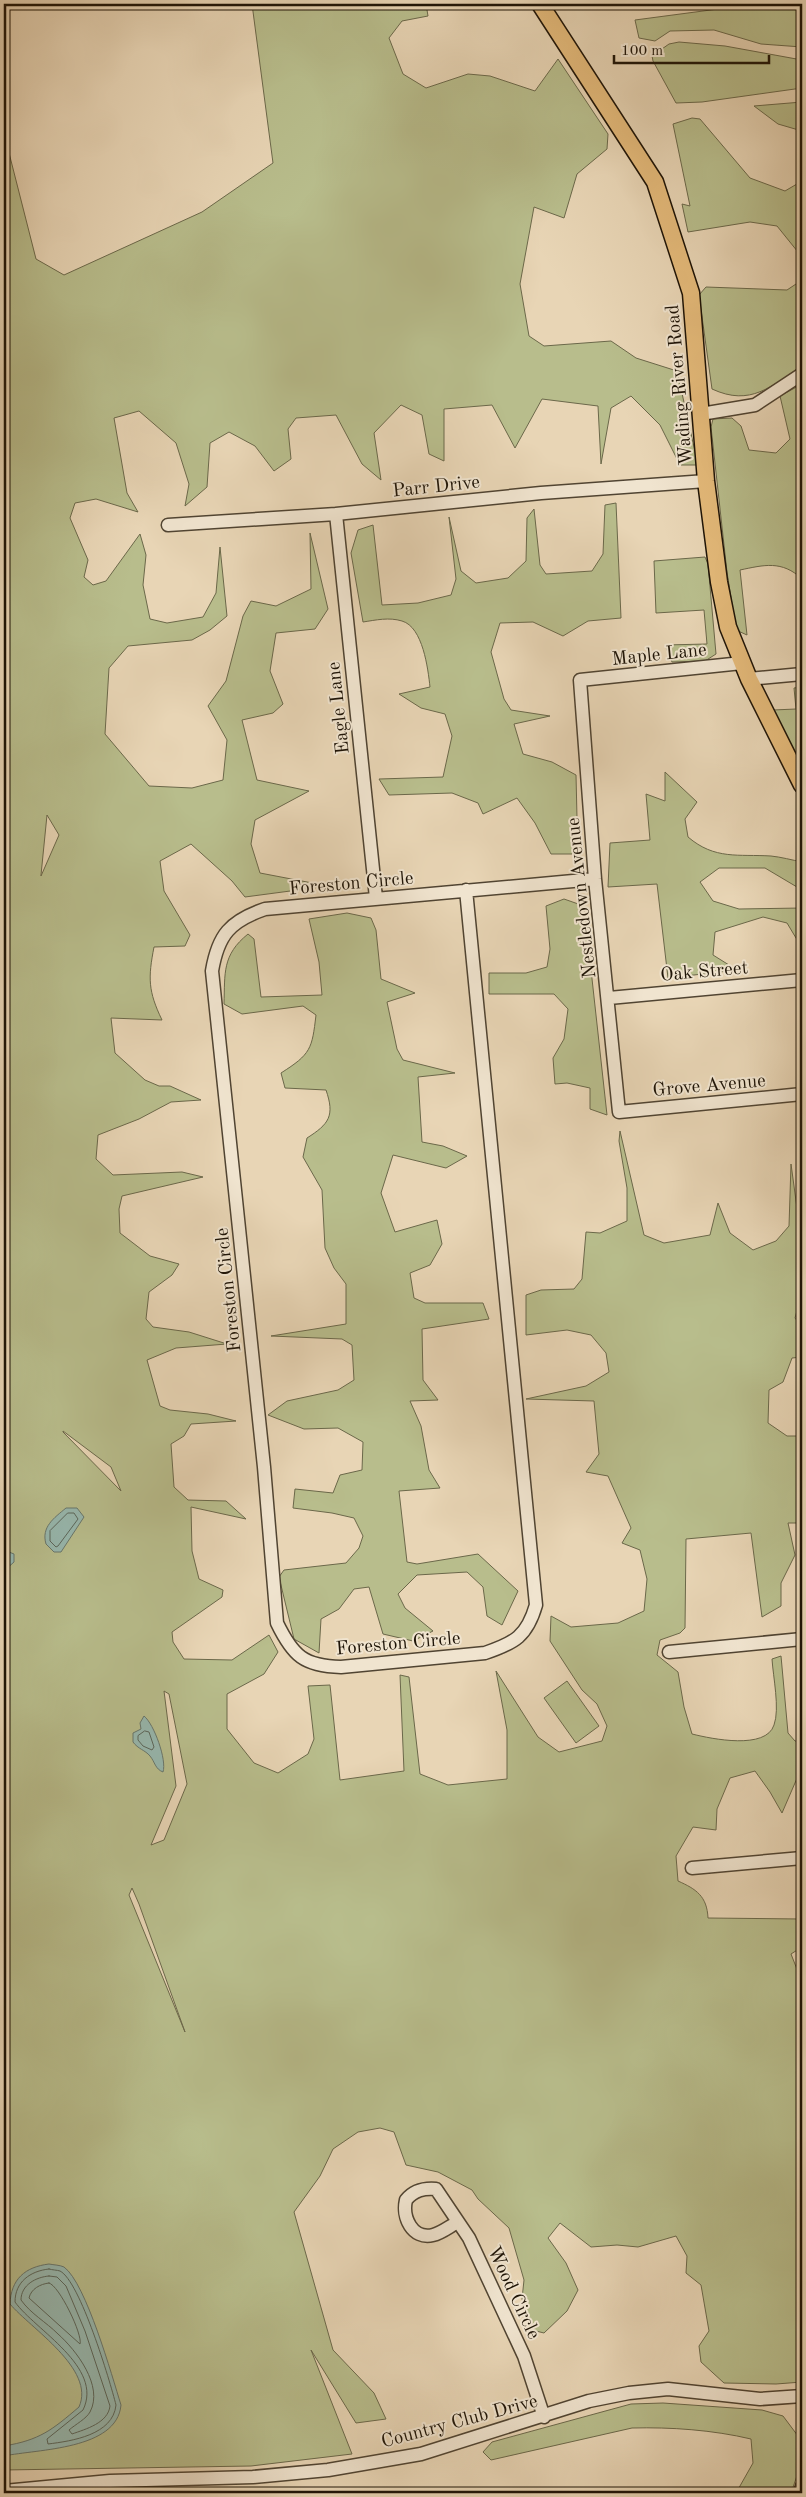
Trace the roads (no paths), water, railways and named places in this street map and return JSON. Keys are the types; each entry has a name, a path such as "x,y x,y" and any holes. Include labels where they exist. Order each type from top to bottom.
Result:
{"main road":[{"name":"Wading River Road","path":"540,4 655,182 691,293 706,481 721,591 728,627 749,679 802,785"}],"street":[{"path":"702,414 755,405 802,374"},
{"name":"Parr Drive","path":"168,525 336,514 541,493 706,481"},
{"name":"Eagle Lane","path":"336,514 376,898"},
{"name":"Maple Lane","path":"580,680 742,663"},
{"path":"749,679 802,674"},
{"name":"Nestledown Avenue","path":"580,680 595,879 609,998 619,1112"},
{"name":"Foreston Circle","path":"466,890 536,1604 531,1622 520,1637 505,1646 485,1653 340,1667 318,1666 298,1655 286,1642 277,1624 264,1467 212,971 216,950 223,936 234,924 249,915 265,909 376,898 466,890 595,879"},
{"name":"Oak Street","path":"609,998 802,980"},
{"name":"Grove Avenue","path":"619,1112 802,1094"},
{"path":"670,1652 802,1639"},
{"path":"692,1868 802,1858"},
{"name":"Wood Circle","path":"458,2222 439,2232 427,2235 409,2225 404,2212 406,2200 410,2195 426,2188 436,2189 469,2238 522,2352 544,2417"},
{"name":"Country Club Drive","path":"4,2491 110,2481 253,2477 328,2470 421,2454 544,2417 589,2401 629,2393 668,2389 760,2399 802,2396"},
{"path":"800,2493 802,2486"}],"water":[{"path":"66,1508 77,1508 84,1517 61,1552 54,1552 46,1544 45,1533 50,1523"},
{"path":"4,1550 14,1554 14,1562 4,1571"},
{"path":"144,1716 152,1726 159,1743 164,1766 163,1772 160,1771 148,1754 133,1742 133,1733 141,1729 140,1723"},
{"path":"49,2264 64,2267 81,2291 105,2353 121,2405 116,2420 106,2431 91,2439 55,2449 4,2456 4,2446 27,2441 45,2433 79,2407 82,2393 78,2378 70,2364 10,2304 16,2281 26,2271"}]}
